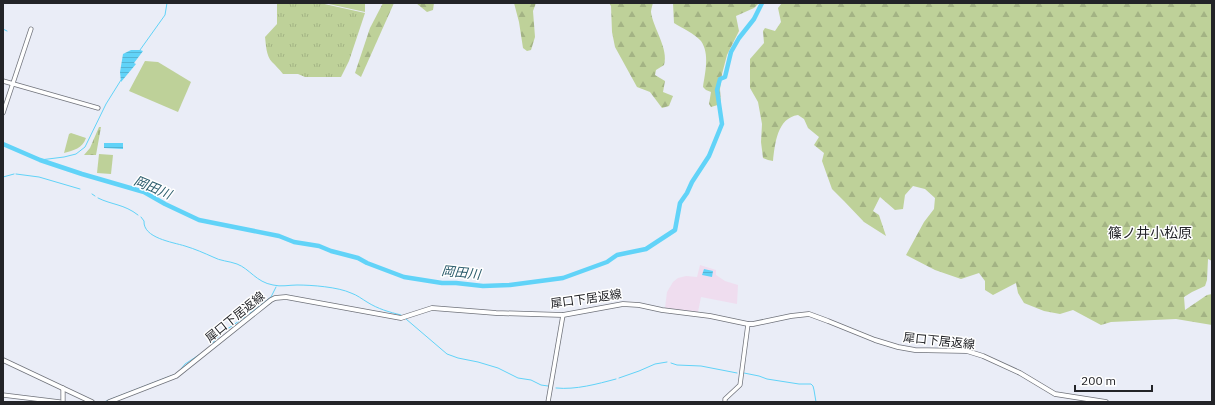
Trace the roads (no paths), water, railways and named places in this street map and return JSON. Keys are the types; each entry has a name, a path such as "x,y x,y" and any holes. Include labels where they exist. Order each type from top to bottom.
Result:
{"main road":[{"name":"犀口下居返線","path":"109,402 176,376 275,298 286,298 401,318 432,308 563,315 623,304 710,316 748,324 809,314 875,340 898,347 915,350 967,351 983,356 1020,373 1055,394 1106,402"},
{"path":"3,360 92,402"}],"street":[{"path":"3,113 31,29"},
{"path":"3,81 98,108"},
{"path":"548,402 563,315"},
{"path":"725,402 725,399 740,385 748,324"},
{"path":"3,395 62,402 63,388"}],"water":[{"path":"131,50 143,51 134,63 136,64 121,82 120,72 123,54"},
{"path":"104,143 123,143 123,149 104,148"},
{"path":"704,269 713,271 712,277 702,275"}],"waterway":[{"path":"140,50 165,15 167,3"},
{"name":"岡田川","path":"3,144 40,160 144,192 199,220 279,236 294,242 319,246 331,251 358,258 404,277 442,283 483,286 510,285 563,278 607,262 617,255 646,249 675,230 680,203 709,156 722,124 717,90 720,79 725,77 731,52 739,38 754,19 762,3"},
{"path":"3,29 7,31"},
{"path":"40,160 76,154 85,147 106,104 121,80"},
{"path":"3,177 14,174"},
{"path":"16,174 39,177 80,189"},
{"path":"98,198 133,211 138,215"},
{"path":"141,217 148,232 153,235 166,241 192,248 219,259 242,266 267,283 279,286 297,285 339,289 355,295 379,308 401,315"},
{"path":"249,314 271,297 276,287"},
{"path":"212,344 220,334 245,317"},
{"path":"406,319 447,354 498,368 518,378 531,380 541,385 548,386"},
{"path":"181,369 185,364 202,353"},
{"path":"619,378 655,364 667,362"},
{"path":"671,363 677,365 701,366 737,373"},
{"path":"744,373 767,379 799,384 811,384 813,386 816,402"},
{"path":"104,402 176,374"},
{"path":"556,388 594,385 616,379"}],"district":[{"name":"篠ノ井小松原","path":"1150,233"}]}
